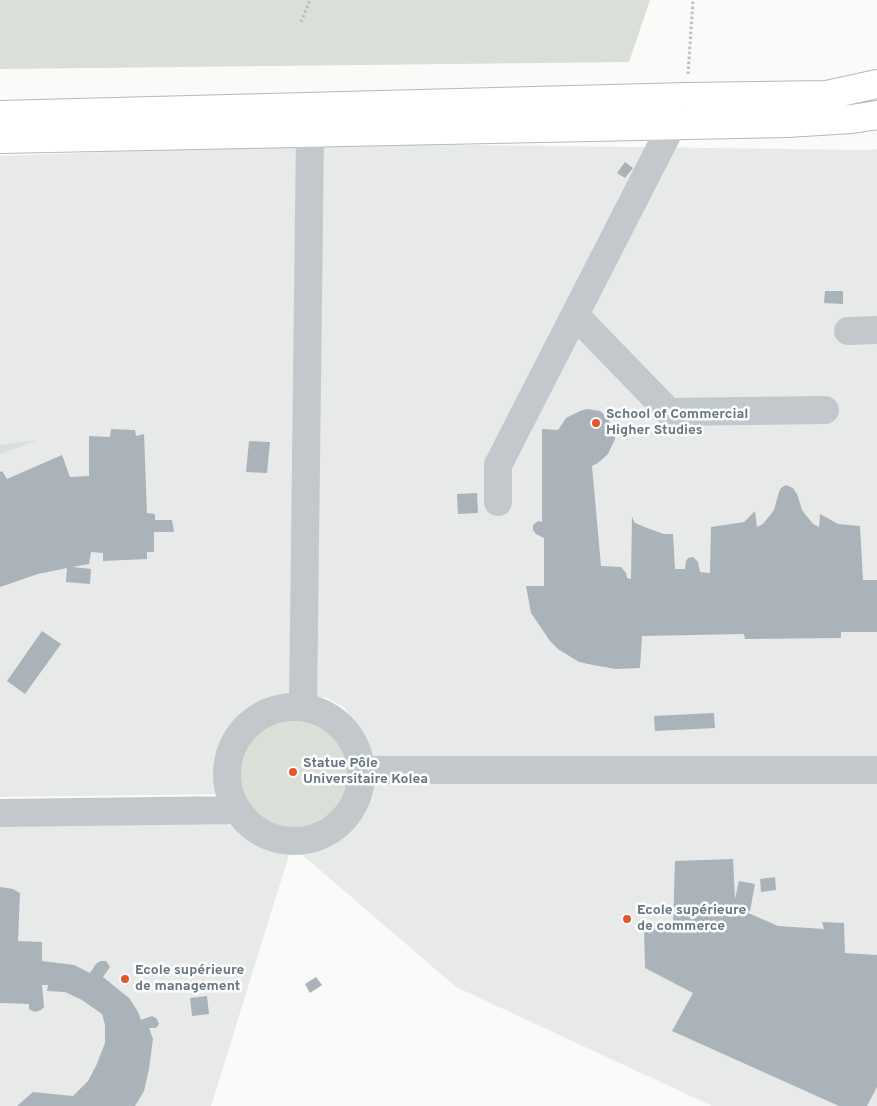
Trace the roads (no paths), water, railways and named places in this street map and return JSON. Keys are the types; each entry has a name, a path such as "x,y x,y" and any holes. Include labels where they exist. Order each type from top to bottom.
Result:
{"main road":[{"path":"0,114 827,95 877,84"},
{"path":"0,139 787,123 852,119 877,115"}],"street":[{"path":"498,502 498,465 672,125"},
{"path":"303,707 310,133"},
{"path":"575,315 669,412 825,410"},
{"path":"848,331 877,330"},
{"path":"283,707 303,707 320,712 336,722 349,735 358,752 361,770 360,790 352,808 340,823 324,834 305,840 286,840 267,835 250,825 237,810 229,792 226,774 229,755 237,737 249,723 265,713 283,707"},
{"path":"361,770 877,770"},
{"path":"0,813 237,810"}],"place":[{"name":"School of Commercial Higher Studies","path":"596,423"},
{"name":"Statue Pôle Universitaire Kolea","path":"293,772"},
{"name":"Ecole supérieure de commerce","path":"627,919"},
{"name":"Ecole supérieure de management","path":"125,979"}]}
